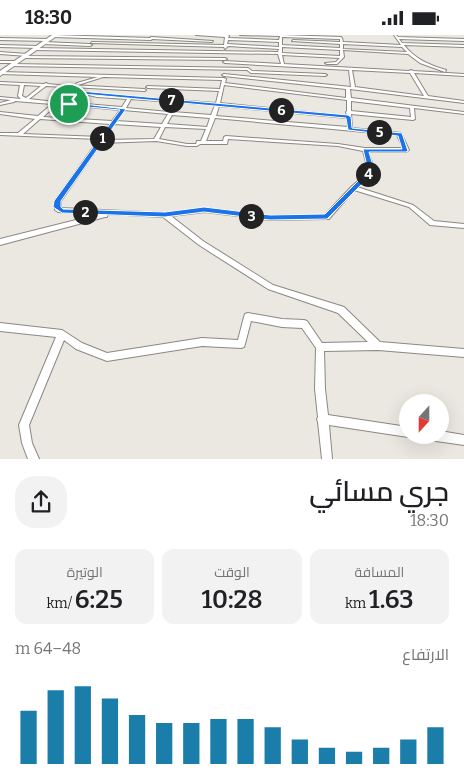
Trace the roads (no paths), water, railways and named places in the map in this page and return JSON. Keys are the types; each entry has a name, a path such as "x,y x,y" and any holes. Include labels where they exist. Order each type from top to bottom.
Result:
{"highway":[{"path":"1,72 54,36"}],"street":[{"path":"197,35 280,42 464,47"},
{"path":"241,35 343,53 411,56"},
{"path":"54,36 99,38 114,36 152,37 212,41"},
{"path":"396,36 464,40"},
{"path":"396,36 411,56 431,67 457,74"},
{"path":"124,76 152,37"},
{"path":"203,143 218,104 224,79 227,37"},
{"path":"26,100 70,65 99,38"},
{"path":"0,39 91,44 225,47 280,53 407,53"},
{"path":"0,46 85,50 143,50 225,47 280,42"},
{"path":"280,42 282,63"},
{"path":"282,63 337,63 343,53 342,43"},
{"path":"0,53 25,56 225,60 464,75"},
{"path":"0,62 14,64 225,68 248,69 250,72 325,75"},
{"path":"324,67 327,85"},
{"path":"350,69 348,99 350,129"},
{"path":"411,71 429,98 433,109"},
{"path":"1,72 58,75 273,79 464,102"},
{"path":"297,73 297,82"},
{"path":"65,86 93,80 105,75"},
{"path":"138,97 156,77"},
{"path":"224,79 271,89 464,113"},
{"path":"271,89 273,79"},
{"path":"0,83 221,90"},
{"path":"22,84 20,96 26,100"},
{"path":"65,86 82,92 131,97 413,119 412,107"},
{"path":"20,134 72,90"},
{"path":"69,104 82,92"},
{"path":"131,97 58,201 57,207 62,211 165,215 204,210 270,218 327,217 368,174 369,162 365,150"},
{"path":"0,98 399,133 406,151 365,150 338,145 226,137 225,143 187,145 156,140 100,140 0,134"},
{"path":"0,104 18,100"},
{"path":"293,124 295,111"},
{"path":"156,140 171,112"},
{"path":"0,113 40,118 208,128"},
{"path":"353,188 411,206 432,223 464,226"},
{"path":"0,242 113,213"},
{"path":"165,215 201,243 271,287 341,310 378,345"},
{"path":"0,327 62,334 79,346 107,357 202,342 240,344 248,317 282,323 304,324 320,347 320,389 327,459"},
{"path":"34,459 27,443 24,425 62,334"},
{"path":"320,347 378,345 464,353"},
{"path":"322,419 399,431"},
{"path":"449,438 464,440"}]}
